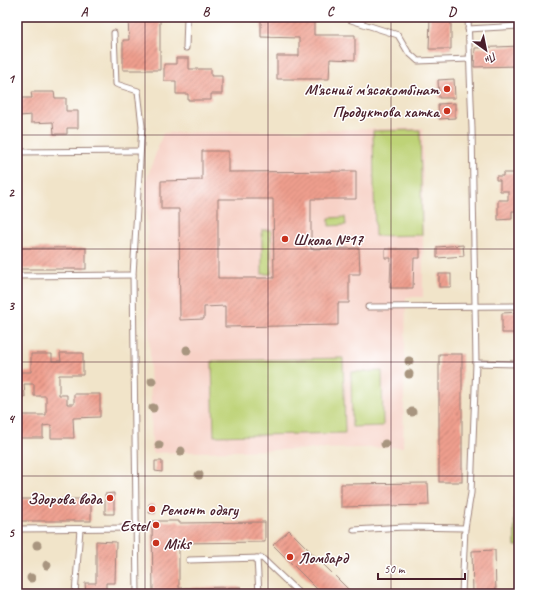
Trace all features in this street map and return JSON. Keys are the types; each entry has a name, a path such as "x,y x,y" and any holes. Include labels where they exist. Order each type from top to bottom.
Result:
{"lane":[{"path":"186,48 188,17"},
{"path":"462,594 465,528 471,494 476,363 472,128 468,17"},
{"path":"352,20 398,35 408,52 418,61 469,59"},
{"path":"468,29 519,26"},
{"path":"114,33 116,84 138,91 142,126 133,275 137,594"},
{"path":"17,152 140,151"},
{"path":"17,276 133,275"},
{"path":"368,307 519,306"},
{"path":"476,363 519,364"},
{"path":"354,530 404,527 465,528"},
{"path":"75,594 80,528"},
{"path":"17,529 136,528"},
{"path":"257,558 259,594"},
{"path":"189,560 262,558 300,594"}],"shaded area":[{"name":"Школа №17","path":"423,128 423,297 406,297 403,447 152,453 146,181 163,133"}],"green space":[{"path":"420,130 422,235 375,236 373,131"},
{"path":"345,217 346,225 329,226 329,218"},
{"path":"262,230 271,230 271,274 262,274"},
{"path":"343,358 345,433 214,436 212,361"},
{"path":"382,371 383,426 352,427 351,372"},
{"path":"514,497 519,497 519,546 515,546"}],"building":[{"path":"128,17 160,17 160,70 123,70 123,40 129,40"},
{"path":"261,17 314,17 314,35 355,35 355,60 330,59 329,79 277,79 277,56 299,56 299,38 261,37"},
{"path":"430,17 451,17 451,49 429,49"},
{"path":"519,46 519,66 474,67 475,48"},
{"path":"176,58 189,58 189,69 211,69 211,76 222,76 222,94 211,94 211,100 188,100 188,94 176,94 176,81 164,81 164,64 176,64"},
{"name":"М'ясний м'ясокомбінат","path":"454,79 455,98 439,98 438,80"},
{"path":"31,92 54,92 55,98 66,98 66,111 78,111 78,128 67,128 67,134 54,134 53,122 31,123 31,115 20,116 20,98 32,98"},
{"name":"Продуктова хатка","path":"455,103 455,118 439,119 438,104"},
{"path":"202,151 228,151 228,172 356,171 356,199 311,199 311,249 359,248 360,274 349,274 349,303 338,303 338,325 225,327 225,306 204,307 204,319 180,320 179,209 161,209 161,181 202,180","holes":["218,199 273,199 274,278 218,278"]},
{"path":"503,173 519,173 519,211 512,211 512,219 498,220 498,200 508,200 508,191 500,191 500,180 496,180 496,176 503,176"},
{"path":"463,245 464,256 437,258 437,247"},
{"path":"17,248 86,248 86,269 17,269"},
{"path":"385,249 420,249 420,258 414,258 413,288 390,288 391,258 385,258"},
{"path":"439,274 451,274 451,287 439,287"},
{"path":"519,312 519,333 502,333 502,313"},
{"path":"60,353 83,353 83,375 59,375 59,395 67,395 67,404 74,404 74,394 100,394 100,417 73,418 74,438 51,438 51,425 43,426 43,438 19,438 19,415 46,415 46,396 34,396 34,384 24,384 25,397 17,397 17,372 31,372 31,354 52,354 52,361 61,361"},
{"path":"439,354 462,354 462,482 439,482"},
{"path":"155,461 162,461 162,472 155,471"},
{"path":"428,483 429,505 341,507 341,484"},
{"path":"114,493 114,514 105,514 105,494"},
{"path":"17,499 91,499 91,521 17,521"},
{"name":"Ремонт одягу","path":"149,504 154,504 155,513 149,513"},
{"path":"152,521 179,521 179,523 265,522 265,542 179,543 179,588 241,587 241,594 153,594"},
{"path":"289,530 352,593 351,594 322,594 273,545"},
{"path":"96,541 116,542 115,583 106,583 106,594 86,594 85,583 96,583"},
{"path":"495,550 496,594 473,594 472,551"},
{"path":"444,592 444,594 409,594 409,593"}],"place":[{"name":"М'ясний м'ясокомбінат","path":"447,89"},
{"name":"Продуктова хатка","path":"447,111"},
{"name":"Школа №17","path":"285,239"},
{"name":"Здорова вода","path":"110,498"},
{"name":"Ремонт одягу","path":"152,509"},
{"name":"Estel","path":"156,525"},
{"name":"Miks","path":"156,543"},
{"name":"Ломбард","path":"290,557"}]}
